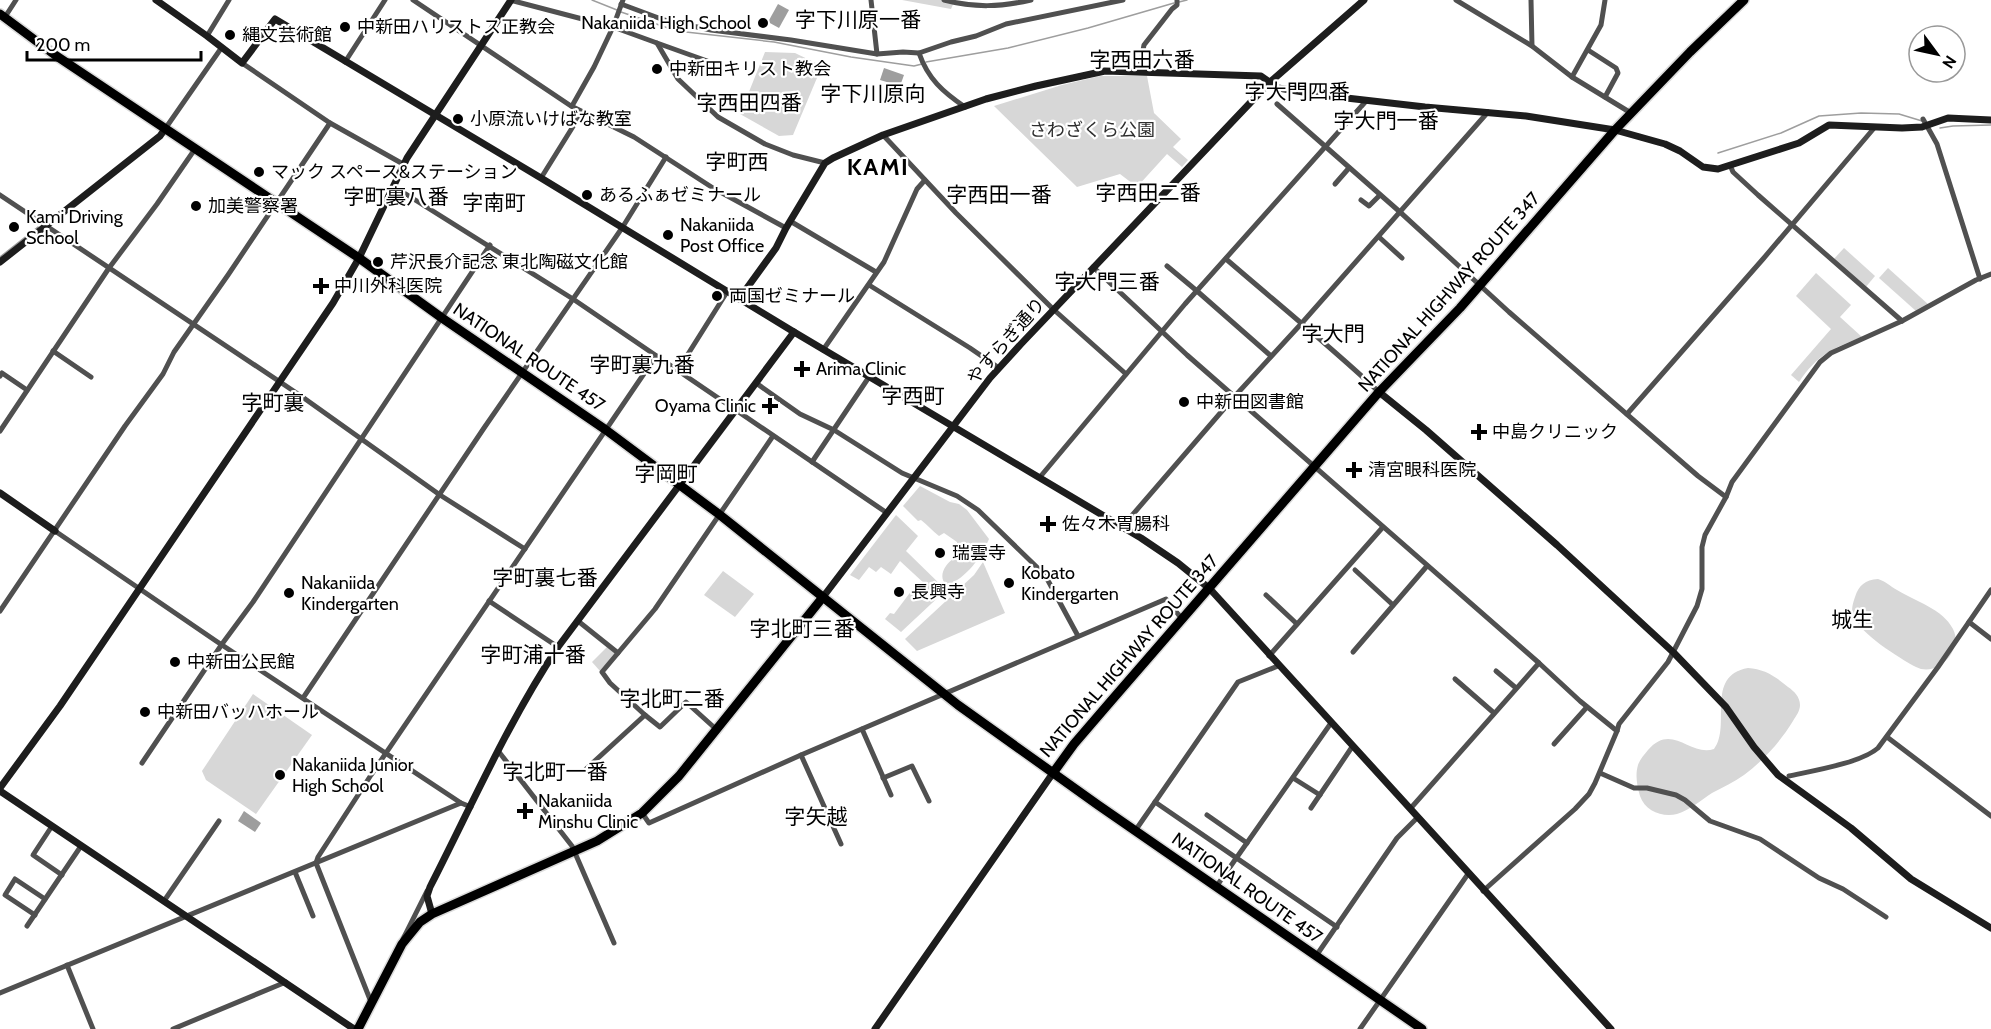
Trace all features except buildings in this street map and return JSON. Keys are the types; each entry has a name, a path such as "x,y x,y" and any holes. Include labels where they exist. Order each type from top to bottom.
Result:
{"highway":[{"name":"NATIONAL HIGHWAY ROUTE 347","path":"823,597 943,693 1053,773 1074,744 1379,392 1480,285 1631,113 1689,52 1744,0"},
{"name":"NATIONAL ROUTE 457","path":"2,15 55,55 359,258 442,318 606,430 720,515 823,597"},
{"path":"356,1029 402,944 420,922 432,914 619,829 642,813 679,776 823,597"},
{"name":"NATIONAL ROUTE 457","path":"1053,773 1422,1029"}],"street":[{"path":"2,15 16,0"},
{"path":"156,0 242,63 330,123 403,164"},
{"path":"207,36 229,0"},
{"path":"345,62 385,0"},
{"path":"413,0 582,112 634,137 714,188 876,272"},
{"path":"356,1029 0,790 60,706 333,303 359,258 403,164 511,0 613,27 710,62"},
{"path":"871,0 877,54"},
{"path":"944,0 971,6 990,7 1031,0"},
{"path":"986,0 990,7"},
{"path":"572,106 594,67 621,4 664,20 711,30 877,54 903,52 921,56 951,42 976,36 1006,24 1123,0"},
{"name":"やすらぎ通り","path":"823,597 999,368 1269,82 1364,0"},
{"path":"1456,0 1532,46 1572,77 1631,113"},
{"path":"1531,0 1532,46"},
{"path":"1572,77 1601,25 1605,0"},
{"path":"1139,71 1144,45 1177,2"},
{"path":"242,63 275,19 823,350 1040,477 1178,563 1210,589 1611,1029"},
{"path":"657,43 678,79 718,117 765,144 793,155 825,163"},
{"path":"0,262 160,136 222,47"},
{"path":"1588,50 1616,68 1618,73 1605,98"},
{"path":"921,56 924,67 939,86 965,107"},
{"path":"739,299 776,248 825,163 883,135 965,107 1036,86 1105,71 1261,76 1278,88 1367,100 1526,116 1616,130 1665,144 1703,167 1718,169 1799,143 1829,125 1902,128 1948,118 1991,120"},
{"path":"1040,477 1197,291 1367,100"},
{"path":"1277,104 1627,414 1698,476 1726,497"},
{"path":"541,178 582,112"},
{"path":"1122,527 1235,396 1488,112"},
{"path":"1924,122 1937,144 1980,279"},
{"path":"0,612 125,426 163,374 174,352 330,123"},
{"path":"1627,414 1763,260 1875,127"},
{"path":"883,135 956,213 1053,309 1126,374"},
{"path":"0,431 109,268 195,149"},
{"path":"303,698 522,372 622,228 666,157"},
{"path":"1730,165 1733,172 1791,225 1902,321"},
{"path":"1335,184 1349,168"},
{"path":"823,350 884,262 917,189 925,180"},
{"path":"393,186 573,299 886,513"},
{"path":"0,195 194,323 440,495 525,549"},
{"path":"1361,200 1369,206 1380,195"},
{"path":"1378,237 1402,258"},
{"path":"142,763 253,602 490,245"},
{"path":"1226,259 1426,430 1674,653 1726,706 1754,747 1778,775 1851,828 1911,879 1991,928"},
{"path":"1167,266 1271,356"},
{"path":"1093,267 1162,332 1617,731"},
{"path":"1483,891 1589,794 1600,773 1619,724 1674,653 1701,597 1702,546 1705,534 1732,482 1820,362 1831,353 1902,321 1991,274"},
{"path":"869,285 999,368"},
{"path":"678,370 727,292"},
{"path":"402,944 404,935 524,702 558,647 794,332"},
{"path":"53,351 91,377"},
{"path":"371,1003 316,863 318,856 656,356"},
{"path":"0,376 2,373 27,390"},
{"path":"812,462 868,376"},
{"path":"756,383 800,414 834,430 913,478 940,488 978,510 1045,575 1078,636"},
{"path":"717,730 686,702 660,727 610,683 602,672 656,609 773,436"},
{"path":"0,493 105,566 461,803 471,807"},
{"path":"1269,656 1383,527"},
{"path":"1353,651 1427,566"},
{"path":"1355,570 1393,605"},
{"path":"1789,776 1827,768 1872,754 1887,737 1991,590"},
{"path":"1266,596 1297,624"},
{"path":"642,813 649,823 801,754 1166,599 1182,620"},
{"path":"489,602 558,647"},
{"path":"578,621 618,653"},
{"path":"1969,622 1991,639"},
{"path":"1410,809 1539,663"},
{"path":"1135,831 1238,682 1278,666"},
{"path":"1496,671 1516,688"},
{"path":"1455,679 1494,713"},
{"path":"1554,744 1587,707"},
{"path":"586,769 645,715"},
{"path":"1216,887 1331,723"},
{"path":"862,729 891,795"},
{"path":"1887,737 1991,816"},
{"path":"1311,808 1352,747"},
{"path":"499,752 565,835 614,943"},
{"path":"801,754 841,844"},
{"path":"883,778 912,766 929,801"},
{"path":"875,1029 1053,773"},
{"path":"1600,773 1634,788 1647,788 1676,795 1710,821 1760,839 1819,878 1843,889 1886,917"},
{"path":"1293,778 1320,795"},
{"path":"1155,802 1337,927"},
{"path":"0,993 461,803"},
{"path":"1207,815 1247,843"},
{"path":"1316,956 1397,838 1417,818"},
{"path":"164,901 219,821"},
{"path":"52,826 33,855 62,874"},
{"path":"27,926 81,846"},
{"path":"295,872 313,916"},
{"path":"1360,1029 1468,873"},
{"path":"35,915 5,895 15,879 45,899"},
{"path":"430,887 427,896 432,914"},
{"path":"67,965 93,1029"},
{"path":"172,1029 286,982"}],"green space":[{"path":"902,0 955,0 951,9"},
{"path":"765,52 795,53 822,66 793,135 779,136 740,114"},
{"name":"さわざくら公園","path":"1100,76 1147,76 1154,113 1181,139 1173,147 1188,160 1182,167 1167,154 1137,187 1120,174 1077,187 994,106"},
{"path":"1844,248 1875,276 1865,288 1833,260"},
{"path":"1888,268 1929,305 1916,311 1879,278"},
{"path":"1816,273 1851,305 1840,317 1862,337 1842,345 1819,359 1799,382 1791,375 1831,329 1796,296"},
{"path":"920,486 967,510 989,539 982,553 967,572 947,585 942,575 947,564 953,559 959,560 964,551 958,547 957,542 944,533 939,536 921,520 918,521 903,506"},
{"path":"896,515 918,536 906,551 946,590 901,632 885,619 890,613 894,614 912,590 918,596 926,585 900,561 891,574 881,567 876,572 869,567 859,580 850,575"},
{"path":"983,562 1005,613 917,651 905,639 974,575"},
{"path":"723,571 754,594 735,617 704,595"},
{"path":"1878,579 1928,606 1948,622 1953,629 1955,645 1952,653 1940,665 1932,669 1916,667 1880,644 1857,622 1852,610 1857,593 1866,582"},
{"path":"607,647 615,654 600,671 592,662"},
{"path":"1748,668 1769,674 1796,694 1800,702 1799,709 1788,729 1771,750 1740,778 1691,807 1672,815 1660,814 1650,809 1642,801 1637,784 1637,769 1641,759 1657,742 1665,739 1673,739 1697,749 1714,749 1719,739 1721,703 1727,681 1735,673"},
{"path":"253,694 312,735 256,814 206,780 202,771"}],"shaded area":[{"path":"778,4 789,10 779,28 768,22"},
{"path":"884,68 904,75 900,86 880,80"},
{"path":"244,811 261,823 255,832 238,821"}],"waterway":[{"path":"592,0 617,10"},
{"path":"1179,2 1187,0"},
{"path":"926,62 1008,48 1174,3"},
{"path":"621,12 677,31 774,42 914,66 922,64"},
{"path":"1718,153 1781,133 1819,116 1861,113 1899,114 1922,121"},
{"path":"1940,128 1991,125"},
{"path":"0,257 38,227"}],"place":[{"name":"Nakaniida High School","path":"763,23"},
{"name":"中新田ハリストス正教会","path":"345,27"},
{"name":"縄文芸術館","path":"230,35"},
{"name":"中新田キリスト教会","path":"657,69"},
{"name":"小原流いけばな教室","path":"458,119"},
{"name":"マック スペース&ステーション","path":"259,172"},
{"name":"あるふぁゼミナール","path":"587,195"},
{"name":"加美警察署","path":"196,206"},
{"name":"Kami Driving School","path":"14,227"},
{"name":"Nakaniida Post Office","path":"668,235"},
{"name":"芹沢長介記念 東北陶磁文化館","path":"378,262"},
{"name":"中川外科医院","path":"321,286"},
{"name":"両国ゼミナール","path":"717,296"},
{"name":"Arima Clinic","path":"802,369"},
{"name":"中新田図書館","path":"1184,402"},
{"name":"Oyama Clinic","path":"770,406"},
{"name":"中島クリニック","path":"1479,432"},
{"name":"清宮眼科医院","path":"1354,470"},
{"name":"佐々木胃腸科","path":"1048,524"},
{"name":"瑞雲寺","path":"940,553"},
{"name":"Kobato Kindergarten","path":"1009,583"},
{"name":"長興寺","path":"899,592"},
{"name":"Nakaniida Kindergarten","path":"289,593"},
{"name":"中新田公民館","path":"175,662"},
{"name":"中新田バッハホール","path":"145,712"},
{"name":"Nakaniida Junior High School","path":"280,775"},
{"name":"Nakaniida Minshu Clinic","path":"525,811"}],"district":[{"name":"字下川原一番","path":"858,20"},
{"name":"字西田六番","path":"1142,60"},
{"name":"字大門四番","path":"1297,92"},
{"name":"字下川原向","path":"873,94"},
{"name":"字西田四番","path":"749,103"},
{"name":"字大門一番","path":"1386,121"},
{"name":"字町西","path":"737,162"},
{"name":"KAMI","path":"878,167"},
{"name":"字西田二番","path":"1148,193"},
{"name":"字西田一番","path":"999,195"},
{"name":"字町裏八番","path":"396,197"},
{"name":"字南町","path":"494,203"},
{"name":"字大門三番","path":"1107,282"},
{"name":"字大門","path":"1333,334"},
{"name":"字町裏九番","path":"642,365"},
{"name":"字西町","path":"913,396"},
{"name":"字町裏","path":"273,403"},
{"name":"字岡町","path":"666,474"},
{"name":"字町裏七番","path":"545,578"},
{"name":"城生","path":"1852,620"},
{"name":"字北町三番","path":"802,629"},
{"name":"字町浦十番","path":"533,655"},
{"name":"字北町二番","path":"672,699"},
{"name":"字北町一番","path":"555,772"},
{"name":"字矢越","path":"816,817"}]}
